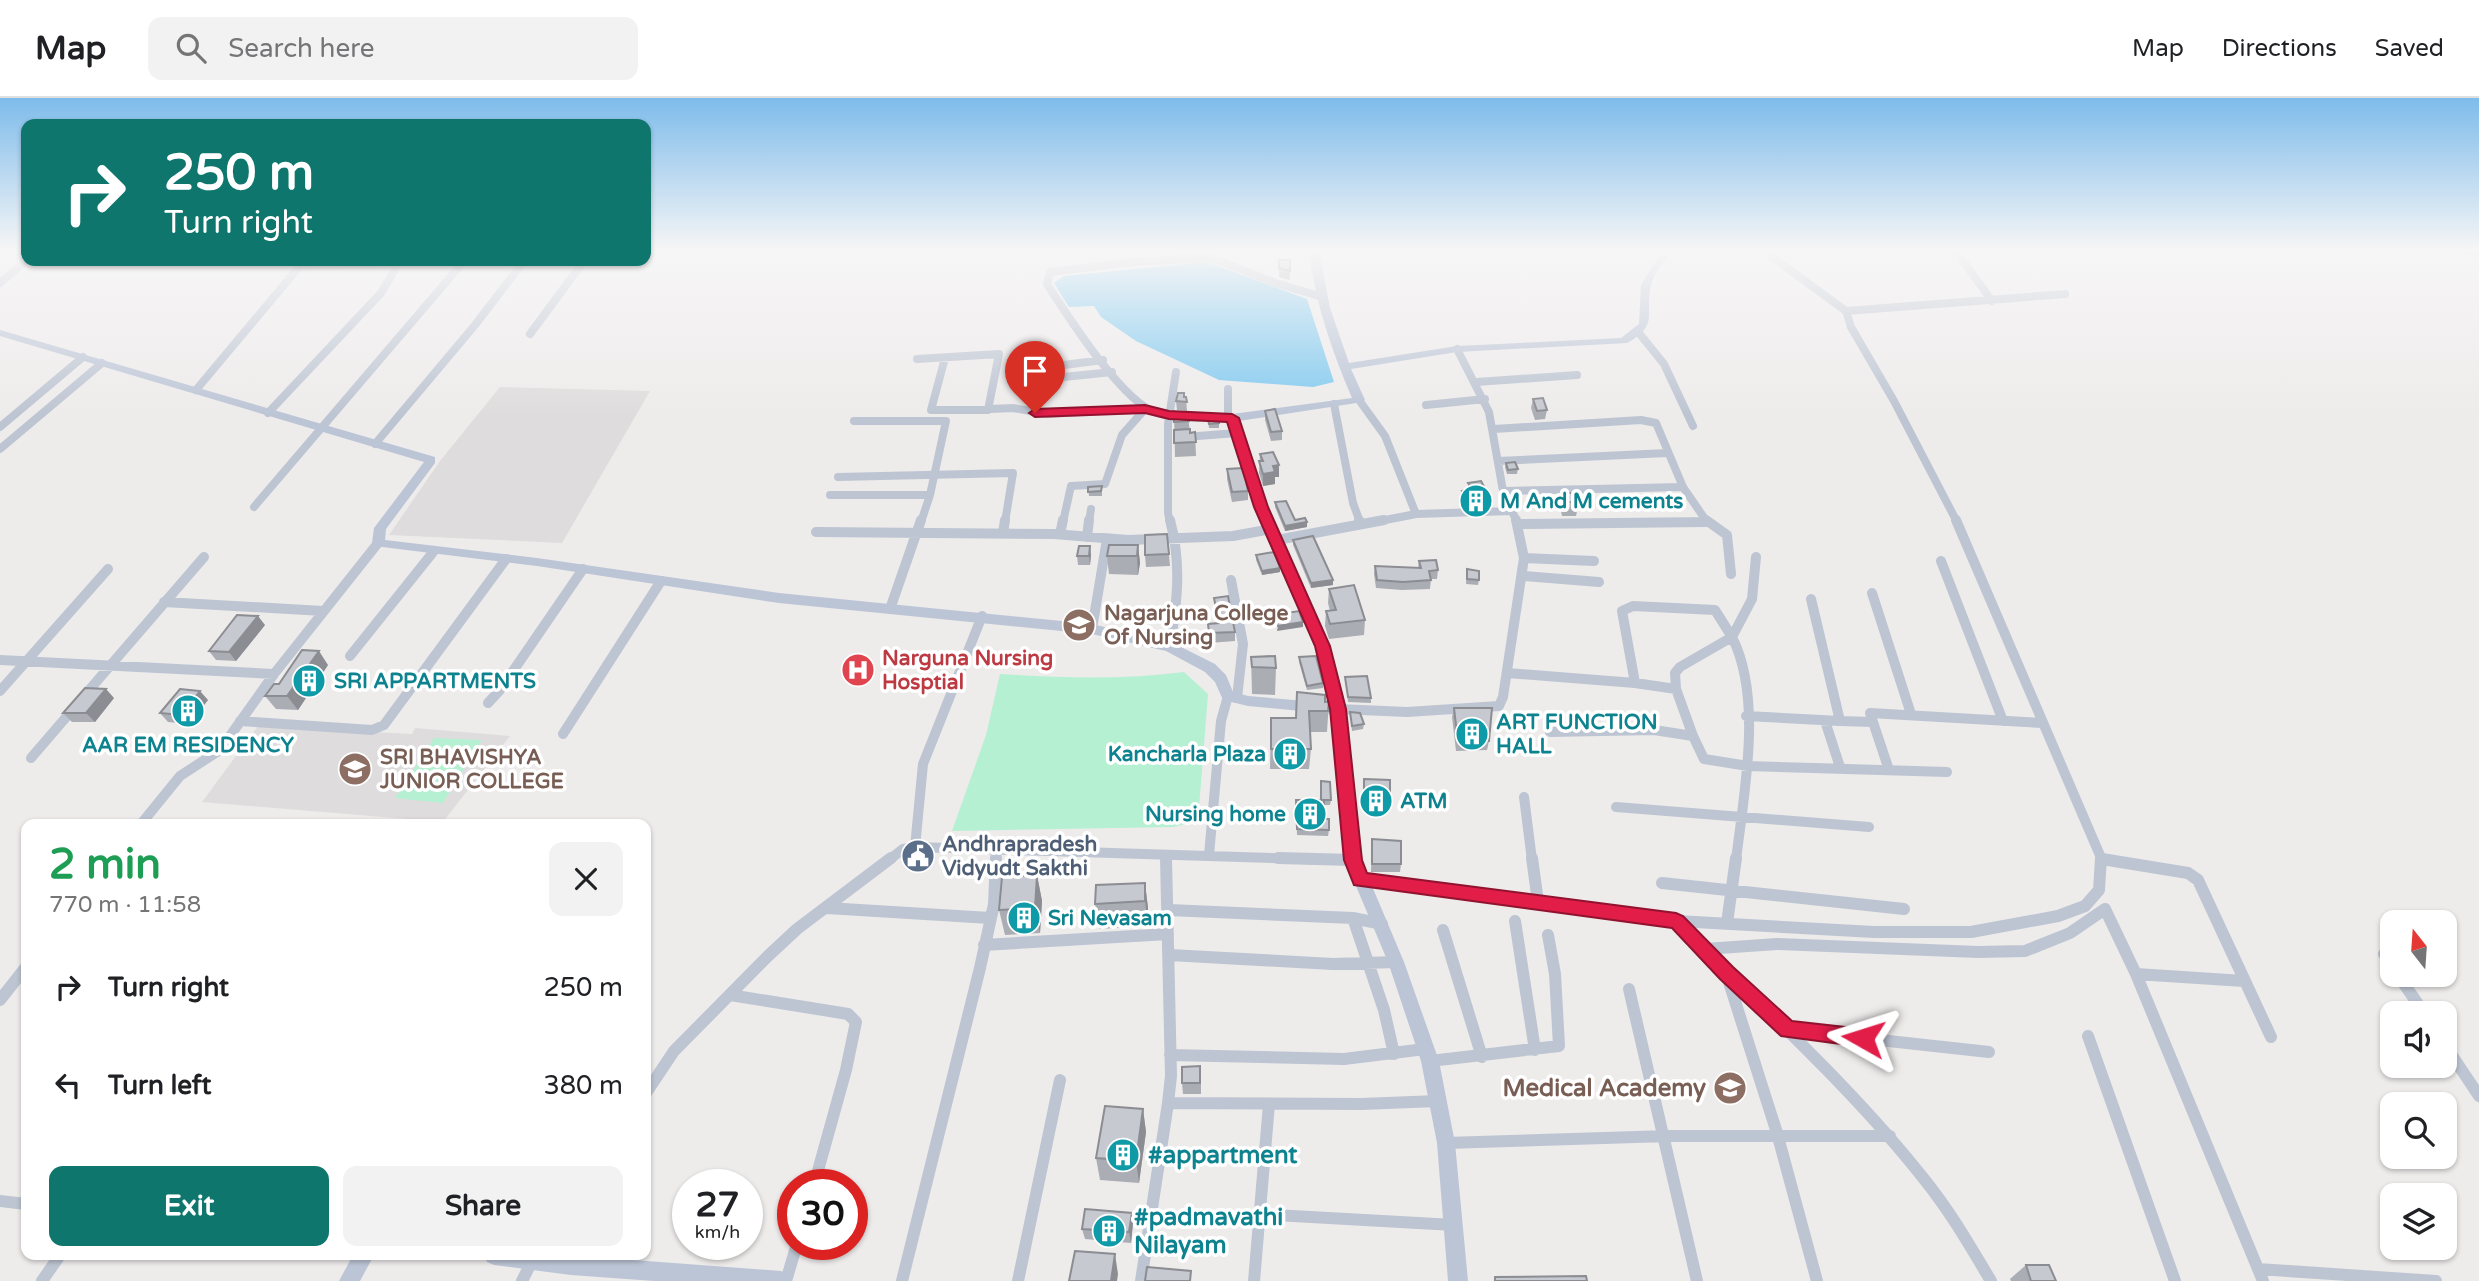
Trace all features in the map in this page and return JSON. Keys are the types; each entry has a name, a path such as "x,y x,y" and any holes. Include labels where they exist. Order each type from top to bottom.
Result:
{"street":[{"path":"196,390 266,306"},
{"path":"268,413 369,306"},
{"path":"254,507 318,429 426,306"},
{"path":"375,444 489,306"},
{"path":"530,334 551,306"},
{"path":"1060,306 1141,412"},
{"path":"1325,306 1345,368 1359,400 1385,436 1416,514"},
{"path":"1345,368 1457,349 1623,341 1639,334 1645,325 1646,306"},
{"path":"1839,306 1846,311 1851,327 1894,401 1967,541 2037,723 2102,859 2100,892 2105,907 2136,974 2260,1275 2435,1281"},
{"path":"1846,311 1916,306"},
{"path":"0,333 318,429 431,460 380,528 378,543 274,674 220,750 180,776 145,819"},
{"path":"1639,334 1651,343 1662,360 1693,426"},
{"path":"1232,697 1338,709 1407,712 1499,706 1508,673 1524,558 1518,524 1505,501 1494,429 1485,399 1457,349"},
{"path":"916,359 999,354 989,409"},
{"path":"0,427 83,357"},
{"path":"945,358 931,410 947,416"},
{"path":"1048,367 1103,360"},
{"path":"0,449 102,363"},
{"path":"1044,379 1112,372"},
{"path":"1170,647 1179,591 1175,538 1168,513 1166,414 1176,372"},
{"path":"1476,382 1577,375"},
{"path":"1228,389 1232,423 1261,507 1322,646 1338,709 1353,860 1396,962 1414,1053"},
{"path":"1426,405 1485,399"},
{"path":"1167,438 1359,400"},
{"path":"1334,404 1353,503 1361,524"},
{"path":"854,421 947,416 1013,408 1048,414 1133,409 1232,423"},
{"path":"1060,534 1071,486 1105,484 1116,444 1141,412"},
{"path":"890,609 930,495 947,416"},
{"path":"1494,429 1650,421 1656,423 1683,487 1707,522 1727,535 1731,574"},
{"path":"1498,461 1667,453"},
{"path":"838,477 935,472 1013,473 1003,533"},
{"path":"1503,491 1683,487"},
{"path":"830,495 930,495"},
{"path":"1087,537 1091,509"},
{"path":"816,532 1060,534 1107,539 1275,535 1416,514 1512,511"},
{"path":"1518,524 1707,522"},
{"path":"1092,629 1107,539"},
{"path":"378,543 779,598 1092,629 1170,647 1210,668 1221,679 1232,697"},
{"path":"350,656 435,551"},
{"path":"31,758 204,557"},
{"path":"1756,557 1756,586 1743,620 1732,637 1680,667 1675,673 1676,689 1703,759 1748,766 1947,772"},
{"path":"1524,558 1594,561"},
{"path":"240,722 372,730 384,726 506,559"},
{"path":"1941,561 2003,721"},
{"path":"0,691 108,569"},
{"path":"488,704 583,569"},
{"path":"1523,576 1600,582"},
{"path":"1209,855 1221,721 1232,697 1243,644 1231,580"},
{"path":"563,734 661,581"},
{"path":"1872,593 1911,714"},
{"path":"1811,599 1840,721"},
{"path":"164,602 323,611"},
{"path":"1635,683 1622,611 1624,608 1633,606 1715,610 1725,632 1737,643 1744,663 1748,766 1727,923"},
{"path":"915,847 923,764 982,616"},
{"path":"0,660 274,674"},
{"path":"1508,673 1676,689"},
{"path":"1889,770 1870,713 2037,723"},
{"path":"1746,716 1873,722"},
{"path":"1825,720 1840,767"},
{"path":"1550,732 1654,730 1693,736"},
{"path":"1524,797 1538,902"},
{"path":"1616,807 1869,827"},
{"path":"651,1086 674,1051 797,929 903,849 915,847 1353,860"},
{"path":"902,1281 994,904 996,851"},
{"path":"1141,1281 1168,1103 1170,955 1167,855"},
{"path":"2102,859 2188,873 2198,880 2271,1037"},
{"path":"1361,880 1676,921 1874,932 1971,932 2058,916 2085,906 2100,892"},
{"path":"1662,883 1904,909"},
{"path":"1702,946 1777,944 1978,952 2025,951 2070,933 2105,907"},
{"path":"827,908 990,918"},
{"path":"1169,910 1353,918 1381,924"},
{"path":"1353,918 1384,1010 1414,1053 1438,1101 1446,1143 1458,1281"},
{"path":"1515,921 1535,1050"},
{"path":"1676,921 1726,973 1788,1030 1891,1136 1972,1245 1991,1281"},
{"path":"1443,930 1482,1057"},
{"path":"984,945 1168,934"},
{"path":"1170,1055 1343,1059 1414,1053 1482,1057 1556,1049 1560,1043 1555,974 1548,935"},
{"path":"1170,955 1333,964 1396,962"},
{"path":"0,1000 21,973"},
{"path":"1726,973 1777,1133 1817,1281"},
{"path":"2136,974 2244,981"},
{"path":"1629,989 1697,1281"},
{"path":"730,995 848,1014 856,1022 846,1070 818,1169"},
{"path":"1788,1030 1989,1052"},
{"path":"2088,1036 2175,1281"},
{"path":"2457,1063 2479,1096"},
{"path":"1018,1281 1060,1080"},
{"path":"1168,1103 1438,1101"},
{"path":"1254,1281 1269,1104"},
{"path":"1446,1143 1662,1134 1891,1136"},
{"path":"0,1201 21,1203"},
{"path":"1258,1214 1454,1225"},
{"path":"43,1281 57,1260"},
{"path":"349,1281 361,1260"},
{"path":"523,1281 532,1260"},
{"path":"564,1260 784,1281 791,1260"}],"shaded area":[{"path":"500,387 650,391 562,543 389,535 440,461"},
{"name":"SRI BHAVISHYA JUNIOR COLLEGE","path":"258,726 412,734 415,728 510,736 445,819 407,819 202,802"}],"green space":[{"path":"1184,672 1208,694 1198,821 1173,827 952,831 986,735 1000,674 1092,678"},
{"path":"434,738 482,740 443,803 395,798"}],"water":[{"path":"1094,306 1309,306 1334,382 1313,387 1219,380 1136,341 1101,317"}],"building":[{"path":"1178,393 1184,393 1187,402 1176,401"},
{"path":"1543,398 1547,410 1537,411 1533,399"},
{"path":"1275,409 1282,431 1271,432 1265,411"},
{"path":"1174,414 1188,415 1189,421 1174,422"},
{"path":"1208,419 1218,419 1219,423 1209,424"},
{"path":"1190,429 1190,433 1195,432 1196,442 1174,443 1174,430"},
{"path":"1273,452 1279,465 1273,466 1275,472 1263,474 1260,454"},
{"path":"1515,462 1518,469 1508,470 1506,463"},
{"path":"1243,468 1248,491 1232,492 1227,469"},
{"path":"1481,481 1491,500 1467,501 1462,491 1472,489 1468,483"},
{"path":"1102,486 1101,491 1088,492 1088,487"},
{"path":"1563,493 1577,493 1579,502 1565,502"},
{"path":"1286,501 1295,520 1305,518 1307,522 1285,526 1275,502"},
{"path":"1167,534 1169,554 1145,555 1145,535"},
{"path":"1313,536 1333,580 1311,583 1293,540"},
{"path":"1109,545 1138,545 1137,556 1107,556"},
{"path":"1079,546 1090,546 1089,556 1077,556"},
{"path":"1274,552 1280,568 1262,571 1256,555"},
{"path":"1436,560 1438,570 1429,571 1431,580 1377,580 1375,566 1421,568 1419,561"},
{"path":"1467,569 1479,571 1479,580 1467,579"},
{"path":"1354,585 1365,620 1330,624 1326,611 1336,610 1329,589"},
{"path":"1228,596 1235,632 1209,633 1208,624 1219,623 1214,598"},
{"path":"1299,611 1303,622 1278,626 1274,615"},
{"path":"237,615 258,616 229,652 209,651"},
{"path":"302,650 319,651 287,696 265,696 274,684 279,684"},
{"path":"1275,656 1276,668 1252,667 1251,657"},
{"path":"1316,656 1323,683 1307,686 1299,657"},
{"path":"1367,676 1371,698 1348,697 1345,677"},
{"path":"85,688 106,689 86,713 63,713"},
{"path":"180,689 200,691 181,715 160,713"},
{"path":"1297,692 1325,695 1325,702 1329,701 1328,711 1309,711 1311,749 1271,749 1271,718 1296,718"},
{"name":"ART FUNCTION HALL","path":"1454,708 1492,708 1489,741 1458,742"},
{"path":"1350,712 1360,713 1364,724 1352,726"},
{"path":"1364,779 1390,780 1390,804 1364,803"},
{"path":"1321,781 1330,782 1331,800 1321,800"},
{"path":"1296,800 1324,800 1324,819 1329,819 1329,830 1297,829"},
{"path":"1372,839 1401,841 1401,864 1372,864"},
{"path":"1037,875 1035,908 999,910 1002,877"},
{"path":"1145,883 1145,901 1095,904 1096,885"},
{"path":"1200,1066 1200,1083 1182,1083 1182,1067"},
{"path":"1105,1106 1143,1109 1136,1161 1096,1158"},
{"path":"1085,1209 1132,1213 1129,1232 1082,1229"},
{"path":"1075,1251 1115,1254 1111,1281 1069,1281"},
{"path":"2026,1265 2049,1265 2056,1281 2031,1281"},
{"path":"1147,1267 1191,1271 1190,1281 1145,1281"},
{"path":"1586,1276 1587,1281 1495,1281 1495,1277"}],"place":[{"name":"M And M cements","path":"1476,501"},
{"name":"Nagarjuna College Of Nursing","path":"1079,625"},
{"name":"Narguna Nursing Hosptial","path":"858,670"},
{"name":"SRI APPARTMENTS","path":"309,681"},
{"name":"AAR EM RESIDENCY","path":"188,711"},
{"name":"ART FUNCTION HALL","path":"1472,734"},
{"name":"Kancharla Plaza","path":"1290,754"},
{"name":"SRI BHAVISHYA JUNIOR COLLEGE","path":"355,769"},
{"name":"ATM","path":"1376,801"},
{"name":"Nursing home","path":"1310,814"},
{"name":"Andhrapradesh Vidyudt Sakthi","path":"918,856"},
{"name":"Sri Nevasam","path":"1024,918"},
{"name":"Medical Academy","path":"1730,1088"},
{"name":"#appartment","path":"1123,1155"},
{"name":"#padmavathi Nilayam","path":"1109,1231"}],"route":[{"path":"1035,413 1145,409 1169,415 1232,418 1261,507 1322,646 1338,709 1353,860 1361,880 1676,921 1726,973 1788,1030 1863,1038"}]}
